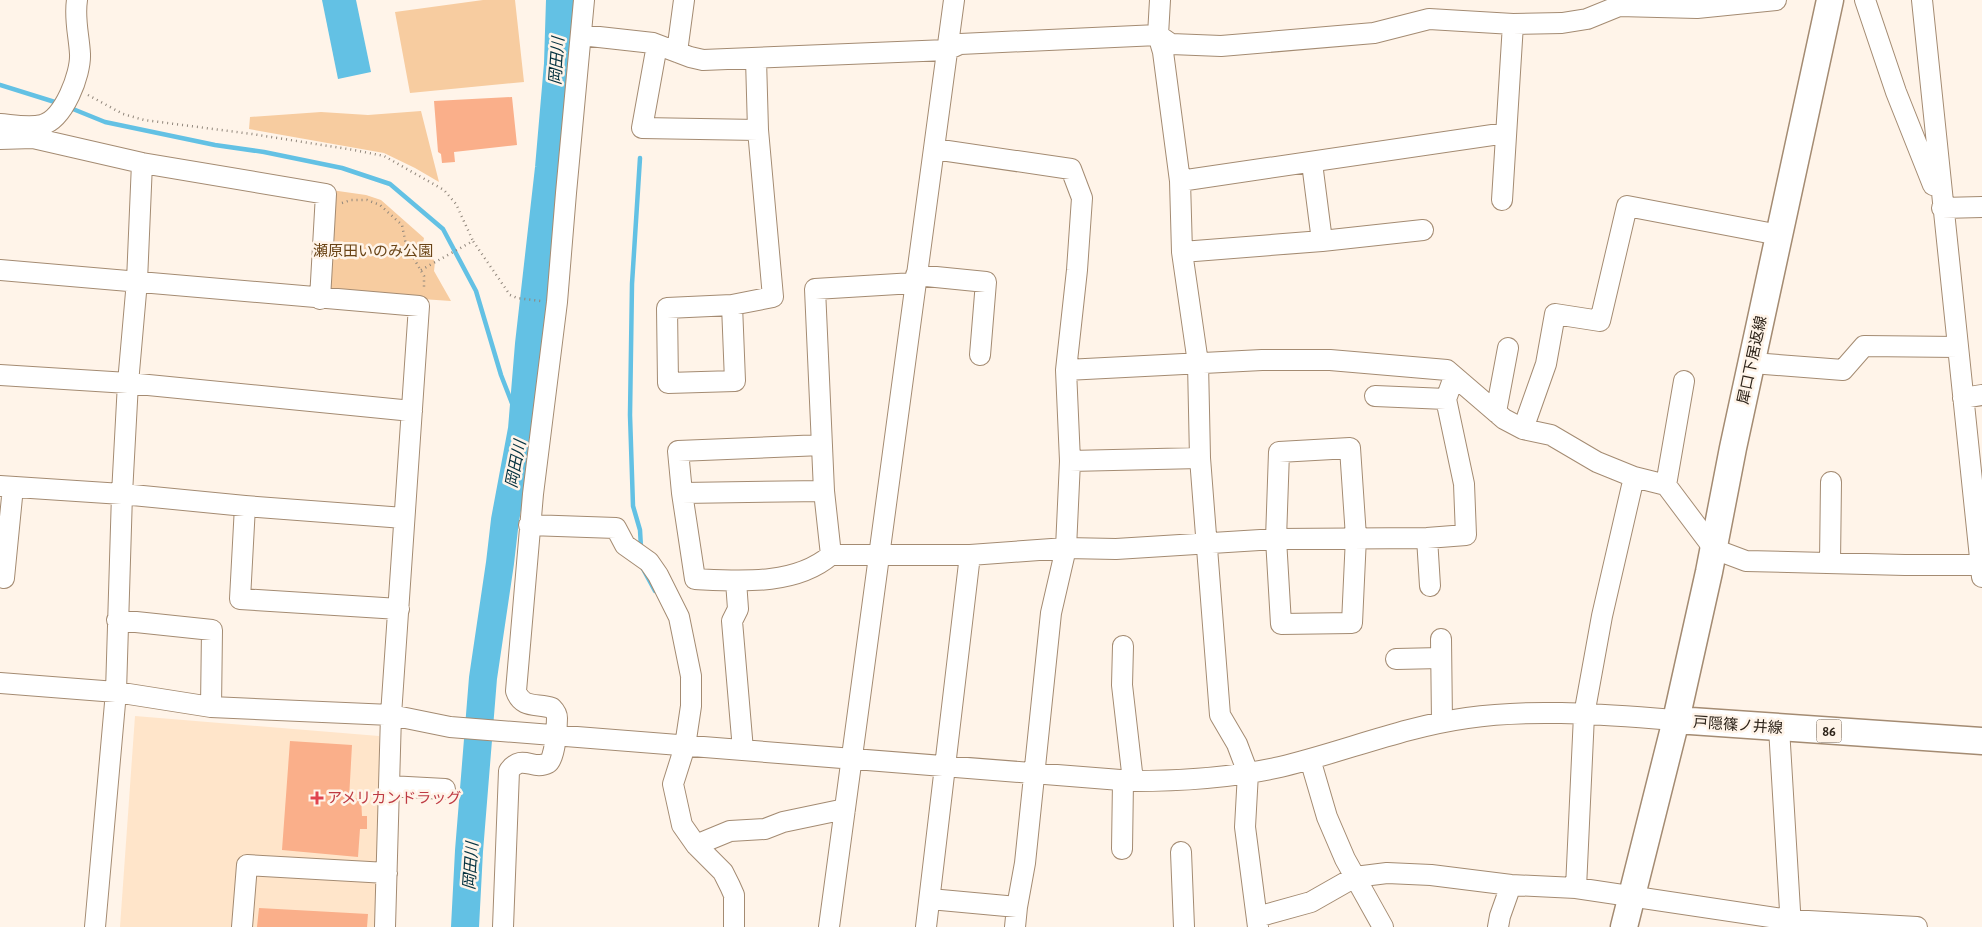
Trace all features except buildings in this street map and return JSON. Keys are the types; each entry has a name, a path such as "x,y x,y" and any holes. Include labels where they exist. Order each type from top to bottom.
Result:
{"main road":[{"name":"犀口下居返線","path":"1676,720 1830,0"},
{"name":"戸隠篠ノ井線","path":"1624,927 1676,720 1982,740"}],"street":[{"path":"0,124 41,125 49,122 57,114 78,75 80,64 76,26 77,0"},
{"path":"503,927 509,772 519,762 548,763 552,758 556,736 556,712 552,708 525,703 519,699 516,691 529,525 557,302 584,0"},
{"path":"677,52 684,0"},
{"path":"829,927 954,0"},
{"path":"1160,0 1158,34 1163,52 1180,181 1182,252 1198,364 1200,458 1205,543 1220,715 1240,751 1248,773 1244,828 1258,922 1311,902 1356,877 1387,873 1431,875 1511,885 1576,888 1790,924 1917,927"},
{"path":"581,34 657,45 703,60 947,50 960,44 1158,34 1172,44 1221,46 1374,33 1429,19 1513,24 1562,23 1586,19 1619,6 1776,0"},
{"path":"1866,0 1896,92 1942,208"},
{"path":"1066,370 1262,360 1330,360 1448,370 1504,420 1523,429 1551,435 1597,462 1634,477 1666,486 1714,549 1746,561 1830,563 1981,571 1973,396 1958,347 1942,208 1922,0"},
{"path":"1502,200 1513,24"},
{"path":"657,45 642,128 758,130"},
{"path":"732,305 735,381 668,383 667,308 732,305 773,297 758,130 756,59"},
{"path":"1180,181 1506,133"},
{"path":"0,139 32,138 142,163 326,194 320,298"},
{"path":"934,149 1071,168 1082,198 1077,270 1066,370 1070,461 1066,548 1051,613 1025,863 1015,927"},
{"path":"95,927 116,692 122,494 128,383 137,281 142,163"},
{"path":"1312,163 1322,241"},
{"path":"1523,429 1546,364 1555,314 1600,321 1627,206 1779,235"},
{"path":"1942,208 1982,208"},
{"path":"1182,252 1322,241 1423,230"},
{"path":"0,270 419,306 392,716 385,927"},
{"path":"831,554 824,491 815,288 915,279 986,282 980,355"},
{"path":"1752,364 1843,370 1864,346 1958,347"},
{"path":"1496,412 1508,348"},
{"path":"0,375 128,383 412,411"},
{"path":"658,575 736,581 777,578 805,570 823,562 831,554 970,554 1066,548 1116,549 1276,539 1427,538 1466,535 1464,484 1446,398 1454,377"},
{"path":"1666,486 1672,401 1684,381"},
{"path":"1375,396 1446,398"},
{"path":"694,579 678,452 822,445"},
{"path":"1350,448 1356,537 1352,623 1281,624 1276,539 1279,452 1350,448"},
{"path":"1070,461 1200,458"},
{"path":"1576,888 1584,715 1602,616 1634,477"},
{"path":"1830,563 1831,482"},
{"path":"0,577 4,578 6,487 122,494 245,506 404,518"},
{"path":"682,493 824,491"},
{"path":"245,506 240,599 399,608"},
{"path":"529,525 616,528 625,545 648,562 658,575 679,618 691,676 691,706 686,746 673,784 682,826 696,845 723,872 734,895 734,927"},
{"path":"1427,538 1430,586"},
{"path":"926,927 970,554"},
{"path":"736,581 738,609 732,621 743,750"},
{"path":"117,620 212,630 211,707"},
{"path":"1122,849 1128,781 1122,685 1123,646"},
{"path":"1396,659 1441,648 1442,722"},
{"path":"0,682 116,692 211,707 392,716 450,728 1128,781 1204,779 1248,773 1310,759 1395,733 1442,722 1494,715 1584,715 1676,720"},
{"path":"1779,728 1790,924"},
{"path":"1310,759 1327,817 1345,859 1383,927"},
{"path":"389,786 445,789"},
{"path":"696,845 730,830 765,828 844,809"},
{"path":"1181,852 1184,927"},
{"path":"242,927 248,865 386,873"},
{"path":"1498,927 1511,885"},
{"path":"930,899 1017,907"}],"path":[{"path":"70,91 123,114 144,120 261,136 384,156 444,190 456,204 473,241 510,295 517,298 557,302"},
{"path":"326,203 367,200 380,205 402,225 406,245 421,270 424,290 423,299 419,306"},
{"path":"421,270 473,241"}],"shaded area":[{"path":"135,716 379,736 379,927 120,927"}],"green space":[{"path":"483,0 515,0 524,82 410,93 395,12"},
{"path":"421,111 439,182 384,153 249,129 250,117 321,112 368,115"},
{"name":"瀬原田いのみ公園","path":"331,190 366,195 381,200 424,238 423,243 435,262 434,271 451,301 334,293 327,285"}],"water":[{"path":"322,0 356,0 371,72 338,79"}],"waterway":[{"name":"岡田川","path":"465,927 483,678 505,520 522,429 529,344 549,168 558,64 560,0"},
{"path":"0,85 58,103"},
{"path":"68,107 105,122 215,145 264,152 342,168 390,184 443,229 476,291 501,375 522,429"},
{"path":"640,158 632,284 630,415 633,506 640,530 641,548"},
{"path":"642,567 655,591"}],"place":[{"name":"アメリカンドラッグ","path":"317,798"}]}
